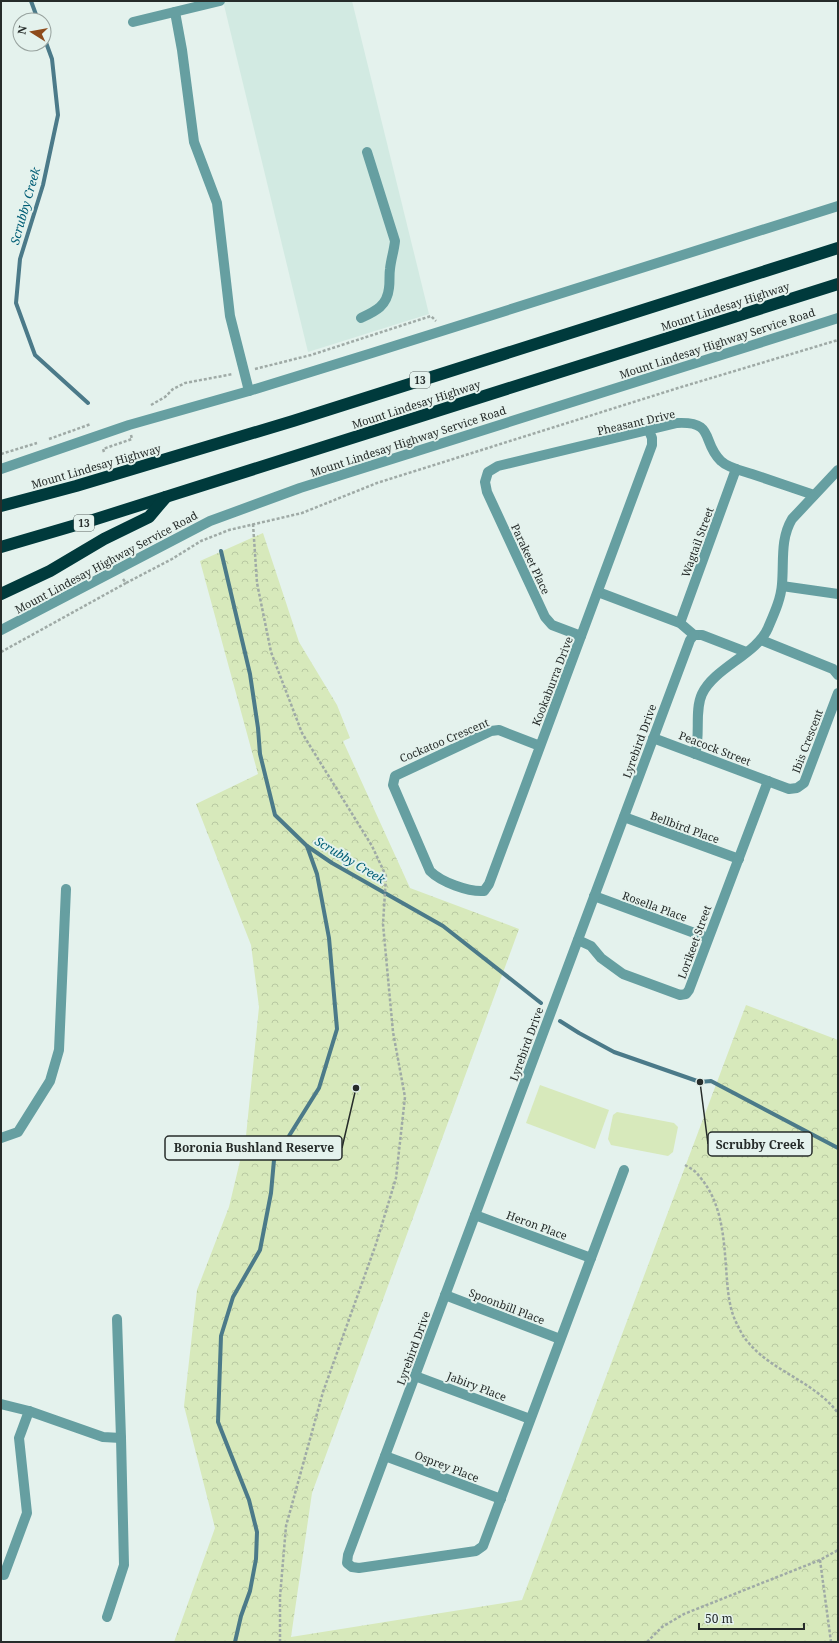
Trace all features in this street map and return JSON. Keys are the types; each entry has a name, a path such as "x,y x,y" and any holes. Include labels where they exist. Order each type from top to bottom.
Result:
{"highway":[{"name":"Mount Lindesay Highway","path":"1,506 76,486 270,428 838,248"},
{"name":"Mount Lindesay Highway","path":"1,547 167,497 838,284"},
{"path":"1,594 50,571 104,539 149,517 167,497"}],"street":[{"path":"133,22 220,1"},
{"path":"175,12 182,50 194,142 217,202 230,316 249,391"},
{"path":"361,318 378,310 386,300 395,241 367,152"},
{"path":"1,469 129,425 249,391 838,206"},
{"name":"Mount Lindesay Highway Service Road","path":"2,629 118,570 189,531 241,508 838,318"},
{"name":"Pheasant Drive","path":"488,472 498,466 649,431 677,423 690,423 701,427 708,437 714,452 722,462 736,469 814,495"},
{"name":"Kookaburra Drive","path":"436,877 474,892 484,891 489,884 652,445 652,438 649,431"},
{"name":"Wagtail Street","path":"680,623 736,469"},
{"path":"695,754 698,744 699,707 702,694 710,683 760,640 767,630 782,586 784,538 787,527 792,519 838,470"},
{"name":"Parakeet Place","path":"488,472 485,482 487,492 545,617 552,625 581,636"},
{"path":"782,586 838,594"},
{"path":"598,592 680,623 694,635 702,635 746,652"},
{"name":"Lyrebird Drive","path":"624,1170 483,1546 480,1549 359,1568 352,1567 347,1564 348,1556 385,1456 653,738 690,640 694,635"},
{"path":"760,640 834,669 838,675"},
{"name":"Ibis Crescent","path":"768,781 789,789 798,788 804,783 838,693"},
{"name":"Cockatoo Crescent","path":"436,877 430,871 393,785 395,776 491,731 499,730 540,746"},
{"name":"Peacock Street","path":"653,738 768,781"},
{"name":"Lorikeet Street","path":"578,940 591,946 600,958 623,974 680,995 686,994 690,990 708,938 768,781"},
{"name":"Bellbird Place","path":"624,817 739,859"},
{"path":"1,1138 18,1132 50,1081 59,1050 66,889"},
{"name":"Rosella Place","path":"594,896 708,938"},
{"name":"Heron Place","path":"475,1215 591,1258"},
{"name":"Spoonbill Place","path":"445,1295 560,1339"},
{"path":"107,1617 124,1565 117,1319"},
{"name":"Jabiry Place","path":"415,1376 530,1419"},
{"path":"1,1404 28,1411 103,1437 120,1438"},
{"path":"4,1574 27,1513 19,1438 28,1411"},
{"name":"Osprey Place","path":"385,1456 500,1499"}],"path":[{"path":"148,408 173,389 185,384 244,372 311,355 431,316 446,330"},
{"path":"280,1642 280,1597 286,1526 323,1392 376,1244 396,1178 405,1097 393,1032 384,924 386,876 372,846 302,733 271,652 257,583 253,524 302,513 377,482 838,340"},
{"path":"46,440 73,429 92,424"},
{"path":"1,454 25,445 40,442"},
{"path":"1,652 126,583"},
{"path":"685,1165 699,1175 711,1194 721,1218 728,1298 736,1322 748,1342 769,1361 807,1384 832,1404 838,1413"},
{"path":"647,1642 662,1627 684,1614 820,1560 838,1550"},
{"path":"820,1560 831,1642"}],"shaded area":[{"path":"223,1 352,1 429,314 308,352"}],"green space":[{"path":"263,533 299,642 337,705 350,738 343,741 410,888 519,929 312,1493 291,1637 522,1600 746,1005 838,1040 838,1642 174,1642 215,1528 184,1406 197,1290 229,1207 246,1136 259,1007 251,945 196,804 258,774 200,561"},
{"path":"540,1085 609,1110 595,1149 526,1123"},
{"path":"617,1112 674,1123 678,1127 673,1152 668,1156 611,1145 608,1139 613,1115"}],"waterway":[{"name":"Scrubby Creek","path":"31,1 35,12"},
{"name":"Scrubby Creek","path":"49,52 52,59 58,115 43,185 20,259 16,303 35,355 88,403"},
{"name":"Scrubby Creek","path":"221,551 250,674 258,728 260,754 275,815 307,846 332,863 443,926 541,1003"},
{"path":"235,1642 241,1616 250,1591 256,1559 257,1532 249,1500 218,1422 221,1336 233,1297 260,1250 271,1193 274,1160 319,1088 337,1029 329,938 317,874 307,846"},
{"name":"Scrubby Creek","path":"560,1021 614,1052 700,1082 711,1081 838,1148"}],"place":[{"name":"Scrubby Creek","path":"700,1082"},
{"name":"Boronia Bushland Reserve","path":"356,1088"}]}
